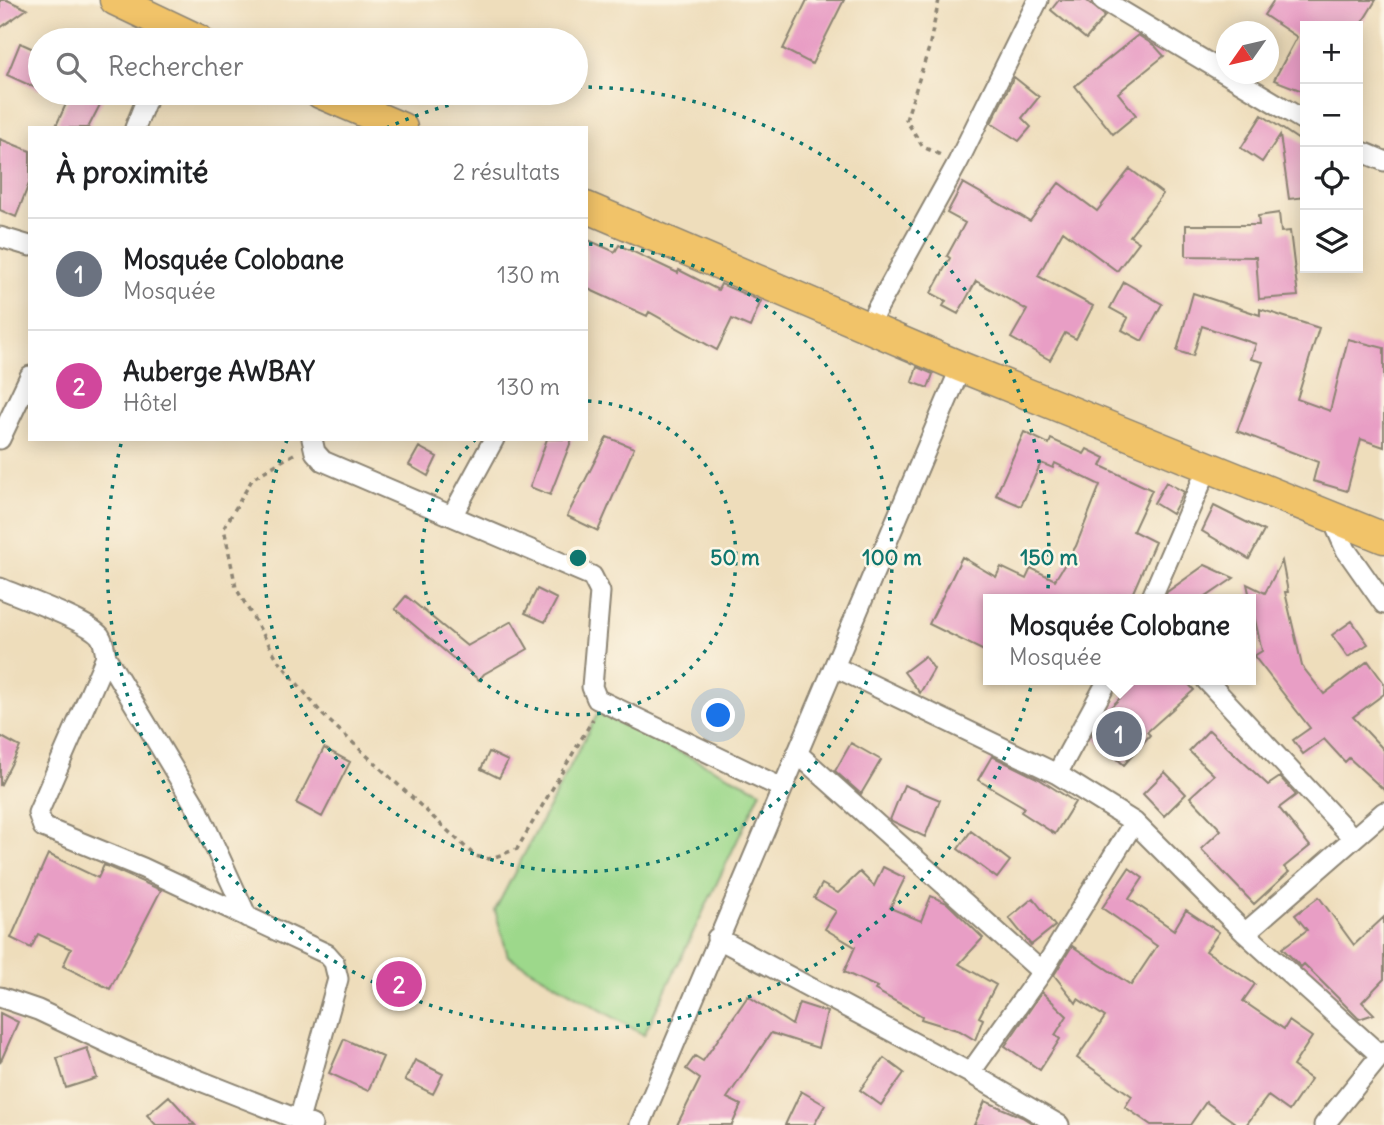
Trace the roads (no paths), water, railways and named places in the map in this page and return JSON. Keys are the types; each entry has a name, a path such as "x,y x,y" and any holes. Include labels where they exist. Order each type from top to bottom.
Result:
{"main road":[{"path":"115,0 164,28"},
{"path":"348,105 397,126"},
{"path":"588,208 961,367 1384,538"}],"street":[{"path":"867,327 958,162 1038,0"},
{"path":"1103,0 1300,118"},
{"path":"136,126 144,105"},
{"path":"1363,152 1384,161"},
{"path":"0,237 28,245"},
{"path":"640,1125 961,367"},
{"path":"0,439 28,380"},
{"path":"453,516 493,441"},
{"path":"312,442 323,461 592,576 600,592 592,687 602,704 782,788"},
{"path":"1153,594 1208,467"},
{"path":"1331,516 1346,550 1384,604"},
{"path":"0,588 87,627 100,636 106,657 198,810 247,917"},
{"path":"0,997 38,1010 125,1051 305,1122 338,979 337,971 327,954 143,867 43,827 39,822 38,813 106,657"},
{"path":"835,667 1057,774 1134,822 1245,933 1382,1053 1324,1125"},
{"path":"1057,774 1105,685"},
{"path":"1211,685 1353,838"},
{"path":"797,753 1042,972"},
{"path":"1245,933 1384,812"},
{"path":"970,1073 1042,972 1134,822"},
{"path":"717,938 970,1073 1059,1125"}],"place":[{"name":"Mosquée Colobane","path":"1119,734"},
{"name":"Auberge AWBAY","path":"399,984"}]}
